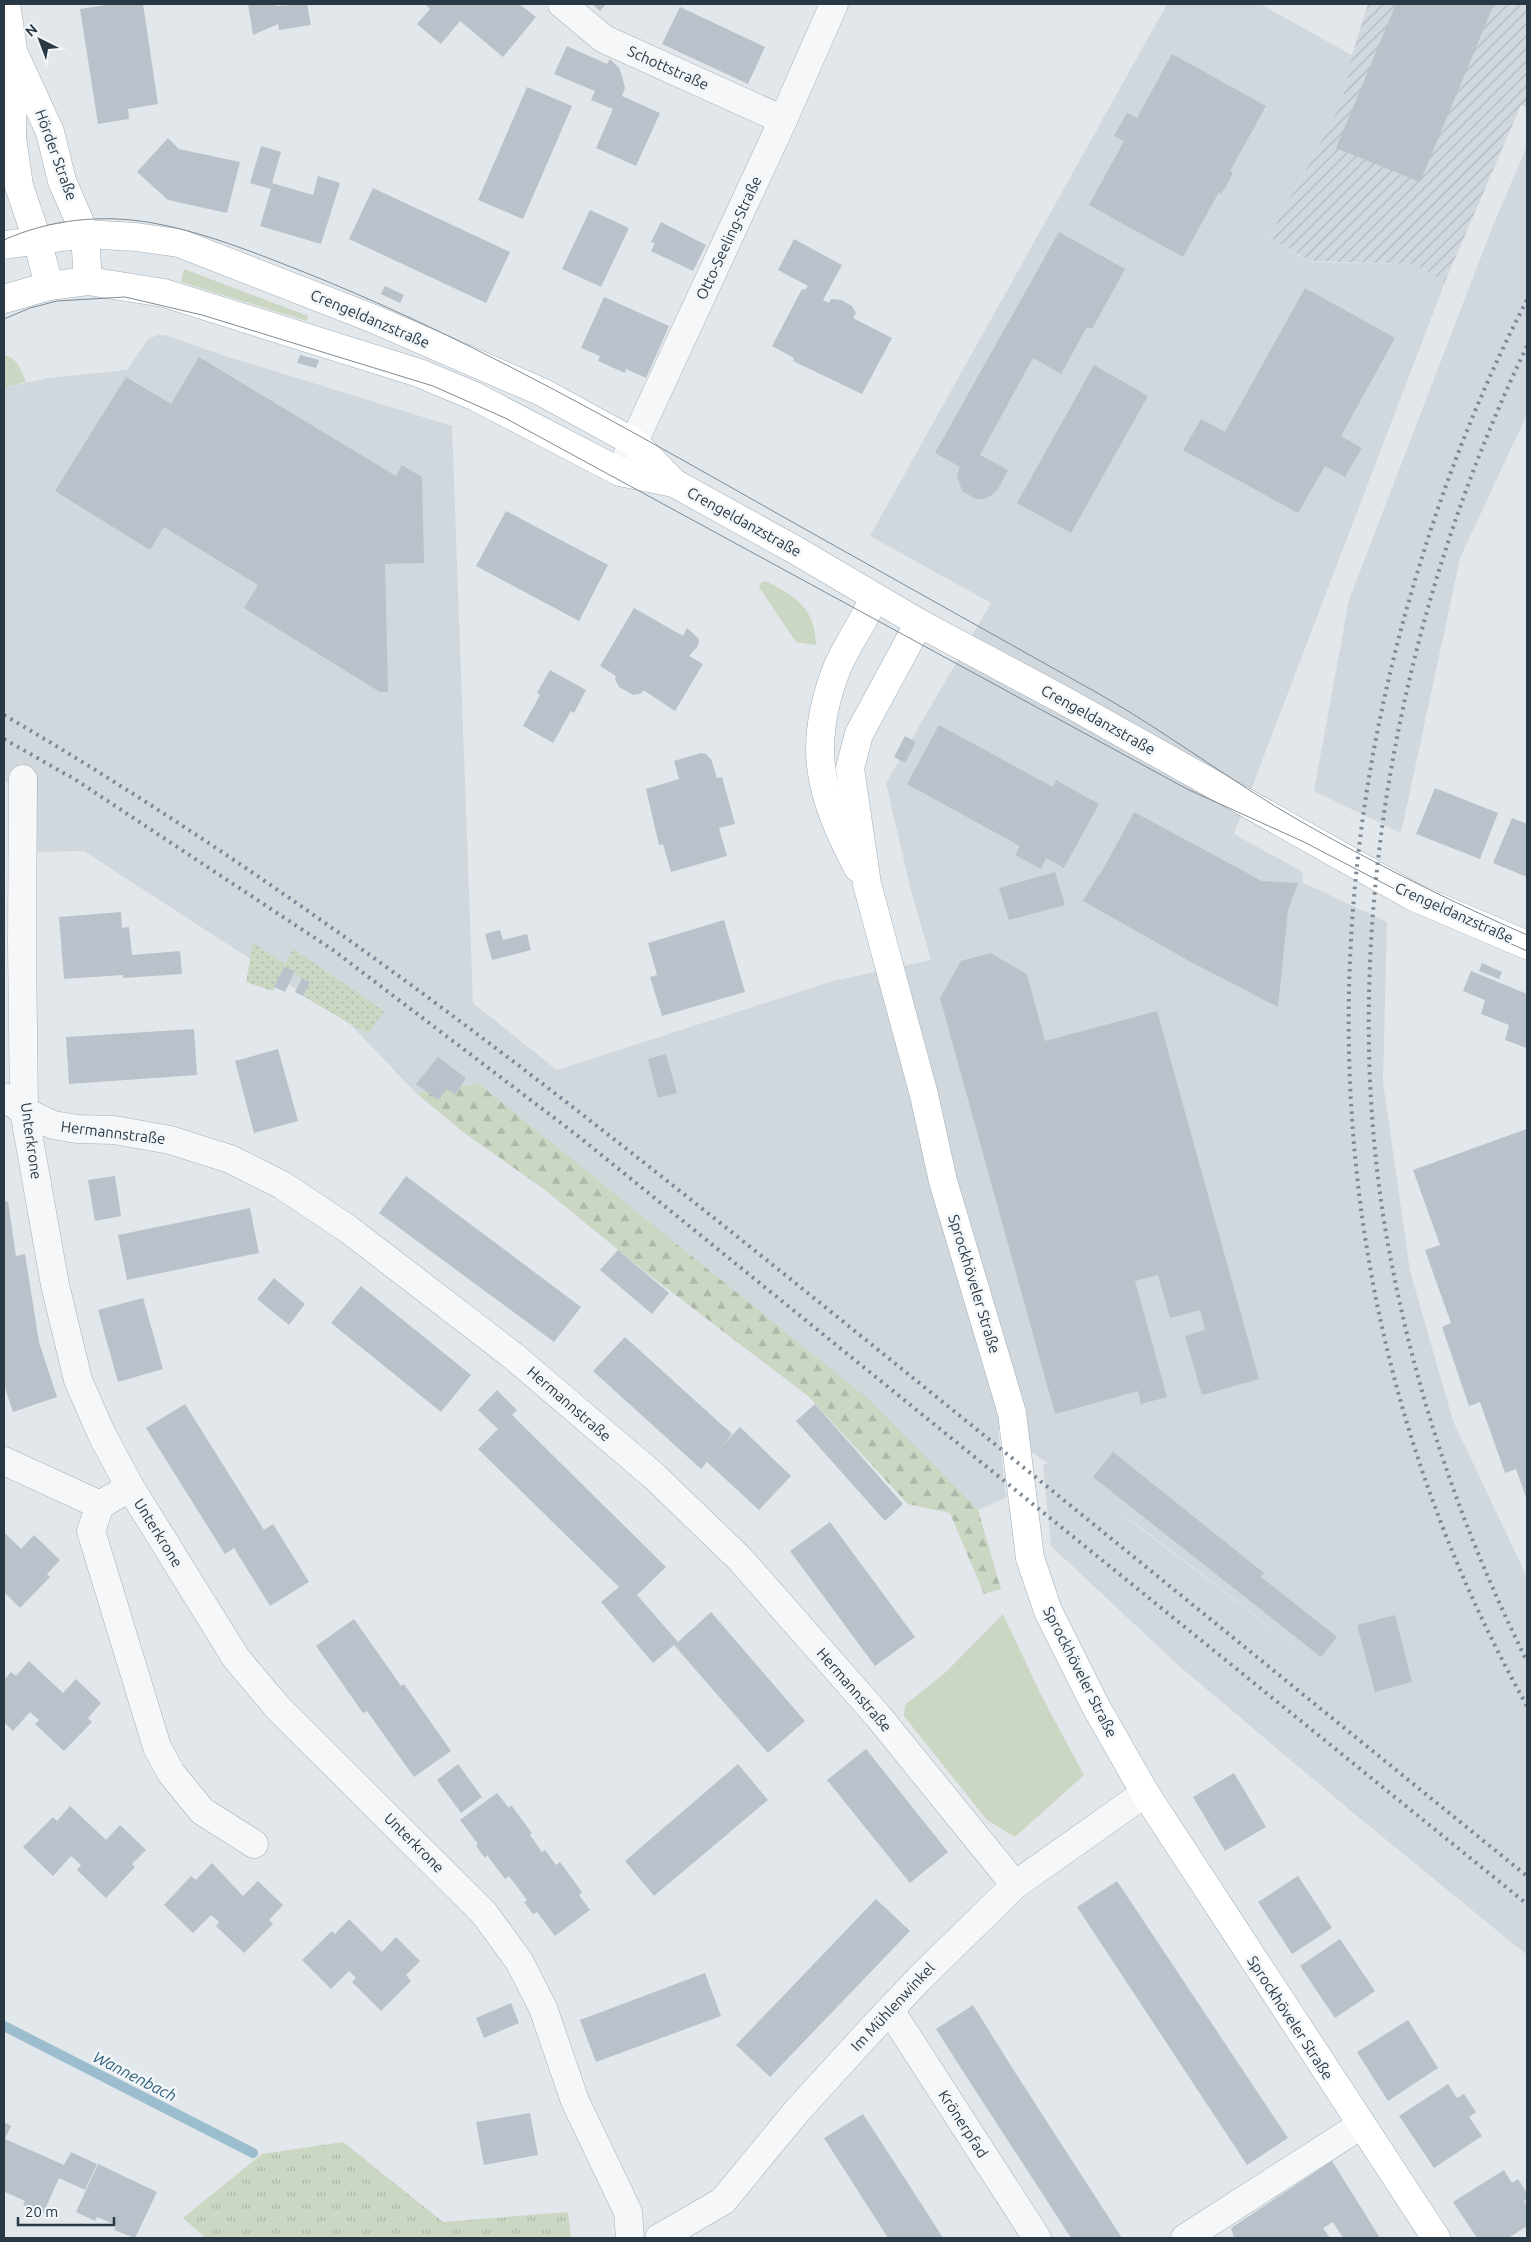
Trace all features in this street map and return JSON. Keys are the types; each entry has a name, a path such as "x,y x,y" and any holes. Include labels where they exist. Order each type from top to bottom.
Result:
{"main road":[{"name":"Hörder Straße","path":"6,4 13,50 12,138 19,186 37,240 49,286"},
{"name":"Hörder Straße","path":"13,50 50,132 62,181 85,234 88,281"},
{"name":"Crengeldanzstraße","path":"4,245 85,234 136,237 179,243 369,317 542,392 635,443 674,483 797,551 874,598 1065,701 1414,897 1527,945"},
{"name":"Crengeldanzstraße","path":"4,299 49,286 88,281 164,293 418,373 474,396 620,472 674,483"},
{"name":"Sprockhöveler Straße","path":"867,884 838,830 825,792 819,752 820,726 838,667 874,598"},
{"name":"Sprockhöveler Straße","path":"919,623 859,734 850,768 867,884 924,1095 943,1181 1006,1389 1017,1447 1030,1558 1048,1611 1091,1698 1145,1793 1436,2238"}],"street":[{"name":"Schottstraße","path":"562,4 604,39 783,120"},
{"name":"Otto-Seeling-Straße","path":"620,472 783,120 834,4"},
{"name":"Unterkrone","path":"23,779 22,943 14,1104 78,1380 102,1435 130,1487 236,1658 279,1709 484,1913 519,1961 543,2008 576,2100 628,2212 630,2238"},
{"name":"Hermannstraße","path":"14,1104 53,1125 77,1129 114,1130 170,1140 230,1159 282,1185 348,1229 512,1355 654,1476 740,1559 878,1716 1015,1885"},
{"path":"4,1461 100,1505 91,1531 156,1747 171,1773 202,1811 254,1844"},
{"name":"Unterkrone","path":"100,1505 130,1487"},
{"name":"Im Mühlenwinkel","path":"659,2238 723,2201 797,2111 890,2010 1015,1885 1145,1793"},
{"name":"Krönerpfad","path":"890,2010 1037,2238"},
{"path":"1185,2238 1361,2125"}],"shaded area":[{"path":"1167,4 1260,4 1352,55 1342,102 1271,234 1267,236 1310,262 1415,264 1445,282 1234,834 1303,872 1302,882 1387,922 1383,1082 1410,1271 1453,1421 1527,1577 1527,1955 1351,1811 1178,1665 1051,1546 1043,1464 1049,1464 998,1429 1006,1498 978,1510 950,1513 808,1396 643,1270 544,1189 462,1131 416,1093 350,1024 84,851 38,852 36,827 11,785 4,781 4,388 48,378 127,370 148,339 158,335 165,335 219,354 452,426 473,1003 557,1070 833,981 931,960 910,887 886,783 991,603 870,536","holes":["1120,1513 1139,1526 1340,1680"]},
{"path":"1368,4 1527,4 1527,108 1521,105 1445,282 1415,264 1310,261 1267,236 1271,234 1342,102 1352,55"},
{"path":"1527,146 1527,414 1460,558 1401,833 1314,791 1349,600 1492,228"}],"green space":[{"path":"184,269 308,316 307,321 181,282"},
{"path":"4,355 16,362 26,382 4,388"},
{"path":"766,581 802,605 812,622 816,645 796,642 759,587 761,583"},
{"path":"253,943 285,964 293,949 384,1011 368,1034 303,996 309,982 284,967 273,991 246,982"},
{"path":"479,1084 868,1399 978,1510 1001,1589 984,1594 950,1513 908,1504 808,1396 643,1270 544,1189 462,1131 416,1093"},
{"path":"1003,1614 1041,1695 1084,1775 1015,1837 987,1820 904,1716 905,1705 946,1672"},
{"path":"343,2142 443,2222 568,2212 571,2238 206,2238 183,2218 262,2154"}],"building":[{"path":"113,4 143,4 158,104 128,109 129,119 98,124 80,9"},
{"path":"248,4 275,4 276,6 307,4 311,25 279,30 278,24 253,35"},
{"path":"425,4 519,4 536,17 503,57 460,21 441,44 417,24 430,9"},
{"path":"592,4 606,4 600,11"},
{"path":"1396,4 1494,4 1420,182 1336,148"},
{"path":"680,7 765,47 748,84 662,44"},
{"path":"567,46 607,64 610,59 619,68 622,76 625,88 622,96 660,113 636,166 596,148 613,109 591,100 595,91 554,74"},
{"path":"1172,54 1266,106 1230,171 1233,173 1228,183 1221,194 1219,192 1183,257 1089,205 1124,141 1114,136 1127,113 1137,118"},
{"path":"527,87 572,106 523,219 478,200"},
{"path":"168,138 179,149 240,162 227,213 168,200 137,172"},
{"path":"261,146 281,152 272,183 313,195 318,176 340,183 321,244 260,226 271,189 250,183"},
{"path":"373,188 510,252 486,303 349,239"},
{"path":"590,210 629,228 601,287 562,269"},
{"path":"661,222 706,245 693,271 651,251 655,243 651,242"},
{"path":"1059,232 1125,269 1092,329 1087,327 1061,374 1033,358 980,455 1008,470 998,489 992,495 984,499 976,499 962,491 957,475 960,467 935,453"},
{"path":"794,239 842,265 823,300 829,303 831,299 841,300 852,306 856,313 853,318 892,338 862,394 793,361 794,358 772,346 802,289 805,290 808,286 778,270"},
{"path":"385,286 404,295 400,303 381,294"},
{"path":"1305,288 1395,338 1341,436 1362,448 1345,477 1325,466 1298,513 1183,450 1201,419 1225,432"},
{"path":"604,297 669,326 646,378 626,369 625,373 598,361 600,356 581,348"},
{"path":"300,355 319,360 316,368 297,363"},
{"path":"199,357 396,476 402,465 422,477 424,563 385,564 388,692 380,692 244,608 258,585 164,527 150,550 55,491 126,377 171,404"},
{"path":"1094,365 1148,396 1071,533 1017,503"},
{"path":"506,511 608,565 579,621 476,566"},
{"path":"634,608 683,636 687,628 699,639 698,646 689,656 703,664 675,711 643,690 642,693 633,695 619,687 615,679 616,676 600,666"},
{"path":"550,670 586,690 574,713 571,711 553,743 523,726 540,695 537,693"},
{"path":"939,725 1053,787 1056,780 1099,804 1064,868 1046,858 1041,869 1015,855 1020,846 907,784"},
{"path":"905,736 916,742 905,763 894,757"},
{"path":"701,753 706,754 711,759 717,778 722,777 735,824 719,828 727,856 671,872 663,844 659,845 646,789 679,779 674,761"},
{"path":"1435,788 1498,813 1480,859 1416,834"},
{"path":"1134,812 1262,881 1298,883 1288,910 1278,1007 1191,962 1083,901 1100,875"},
{"path":"1512,818 1527,824 1527,877 1493,863"},
{"path":"1055,872 1065,905 1009,920 999,888"},
{"path":"121,912 122,928 129,927 132,955 180,951 182,974 64,979 59,917"},
{"path":"724,920 745,992 662,1016 650,977 657,975 648,943"},
{"path":"500,930 503,940 527,934 531,950 492,960 485,934"},
{"path":"990,953 1027,974 1045,1041 1157,1011 1259,1379 1202,1395 1185,1336 1205,1330 1200,1310 1170,1318 1158,1275 1135,1281 1167,1397 1141,1404 1138,1391 1055,1414 940,998 961,961"},
{"path":"1482,963 1502,972 1499,979 1479,971"},
{"path":"284,967 295,971 285,992 274,987"},
{"path":"1471,971 1527,994 1527,1048 1505,1040 1509,1025 1481,1014 1485,1000 1463,991"},
{"path":"302,978 310,982 303,996 295,992"},
{"path":"194,1029 197,1075 69,1084 66,1037"},
{"path":"278,1049 298,1121 254,1133 235,1061"},
{"path":"666,1054 677,1093 658,1098 648,1059"},
{"path":"438,1057 466,1078 455,1095 447,1089 438,1100 416,1084"},
{"path":"1527,1129 1527,1500 1516,1469 1505,1473 1480,1402 1469,1406 1442,1327 1451,1323 1425,1250 1440,1245 1413,1170"},
{"path":"115,1176 121,1216 95,1221 88,1180"},
{"path":"406,1176 581,1307 554,1342 379,1213"},
{"path":"8,1201 16,1256 25,1254 39,1342 57,1397 13,1412 4,1385 4,1202"},
{"path":"250,1208 259,1253 127,1280 118,1235"},
{"path":"618,1250 669,1293 652,1314 600,1270"},
{"path":"274,1278 305,1304 289,1325 257,1299"},
{"path":"361,1286 471,1375 441,1412 331,1323"},
{"path":"143,1298 163,1369 118,1382 98,1310"},
{"path":"625,1337 732,1434 719,1449 740,1427 791,1476 759,1510 707,1462 701,1469 593,1371"},
{"path":"497,1390 517,1410 512,1415 666,1567 637,1595 678,1642 711,1612 805,1721 768,1753 674,1645 653,1663 601,1602 619,1587 478,1449 498,1429 478,1410"},
{"path":"185,1404 264,1530 273,1524 309,1582 270,1606 234,1548 225,1554 146,1428"},
{"path":"815,1404 903,1504 885,1521 796,1421"},
{"path":"1113,1452 1264,1573 1261,1577 1337,1637 1321,1657 1093,1477"},
{"path":"830,1522 915,1637 875,1666 790,1551"},
{"path":"4,1532 21,1549 34,1535 60,1560 47,1574 50,1577 20,1608 4,1592"},
{"path":"1395,1615 1412,1682 1375,1692 1357,1625"},
{"path":"354,1619 401,1686 404,1684 451,1751 414,1777 367,1711 363,1713 316,1646"},
{"path":"29,1661 63,1693 76,1679 101,1703 88,1718 92,1722 64,1751 35,1724 39,1720 30,1712 13,1731 4,1722 4,1680 11,1672 16,1676"},
{"path":"866,1749 948,1852 910,1883 827,1780"},
{"path":"458,1764 482,1797 461,1813 437,1780"},
{"path":"738,1764 768,1800 654,1896 625,1861"},
{"path":"1234,1773 1266,1827 1225,1851 1193,1797"},
{"path":"497,1793 509,1808 511,1805 532,1833 530,1835 542,1852 545,1850 556,1865 560,1862 582,1892 579,1895 590,1910 555,1936 537,1912 533,1914 524,1902 527,1900 509,1876 505,1879 487,1855 485,1858 476,1846 478,1844 460,1820"},
{"path":"70,1806 106,1840 120,1825 146,1850 132,1864 135,1867 106,1898 77,1870 81,1865 71,1856 53,1876 23,1847 53,1817 57,1821"},
{"path":"212,1863 243,1896 258,1881 283,1905 269,1920 273,1924 244,1953 216,1926 219,1922 211,1915 193,1933 164,1905 191,1876 196,1880"},
{"path":"1298,1876 1332,1928 1292,1954 1258,1902"},
{"path":"1117,1881 1288,2138 1247,2165 1077,1907"},
{"path":"876,1899 910,1931 770,2077 736,2045"},
{"path":"349,1919 382,1952 396,1937 420,1961 406,1975 411,1981 381,2011 352,1982 356,1978 349,1971 331,1989 302,1960 332,1931 335,1934"},
{"path":"1340,1939 1375,1991 1335,2018 1300,1966"},
{"path":"705,1973 721,2016 596,2062 580,2020"},
{"path":"511,2003 519,2023 484,2038 476,2018"},
{"path":"973,2005 1122,2238 1071,2238 957,2062 936,2029"},
{"path":"1408,2020 1438,2068 1388,2101 1357,2052"},
{"path":"1448,2084 1457,2098 1464,2094 1476,2112 1469,2117 1482,2136 1434,2168 1399,2116"},
{"path":"530,2113 538,2155 484,2165 476,2122"},
{"path":"863,2114 943,2238 888,2238 824,2138"},
{"path":"4,2122 11,2126 5,2139 64,2165 71,2152 97,2164 85,2190 59,2178 43,2214 23,2205 25,2201 5,2192 4,2195"},
{"path":"1332,2161 1380,2238 1343,2238 1333,2222 1323,2228 1330,2238 1234,2238 1231,2228"},
{"path":"98,2164 157,2192 135,2238 114,2230 116,2225 97,2217 95,2221 76,2212"},
{"path":"1504,2170 1512,2183 1518,2179 1527,2193 1527,2199 1524,2201 1527,2206 1527,2226 1508,2238 1477,2238 1453,2202"}],"waterway":[{"name":"Wannenbach","path":"4,2026 253,2153"}],"tram line":[{"path":"4,240 40,227 77,220 115,219 153,223 202,235 250,251 329,282 400,313 513,368 597,413 1101,695 1275,806 1355,852 1469,909 1527,935"},
{"path":"4,319 30,308 57,301 125,297 202,315 433,386 505,418 1187,789 1304,842 1431,908 1527,951"}],"railway":[{"path":"1527,300 1477,405 1436,513 1413,587 1378,729 1356,873 1349,1016 1355,1158 1376,1300 1412,1438 1462,1574 1527,1706"},
{"path":"1527,346 1482,449 1444,556 1413,667 1389,779 1375,893 1369,1008 1372,1121 1386,1233 1409,1344 1424,1398 1459,1505 1502,1610 1527,1661"},
{"path":"4,715 108,778 210,844 311,913 507,1057 794,1282 1527,1876"},
{"path":"4,739 76,780 333,950 578,1136 1527,1904"}]}
